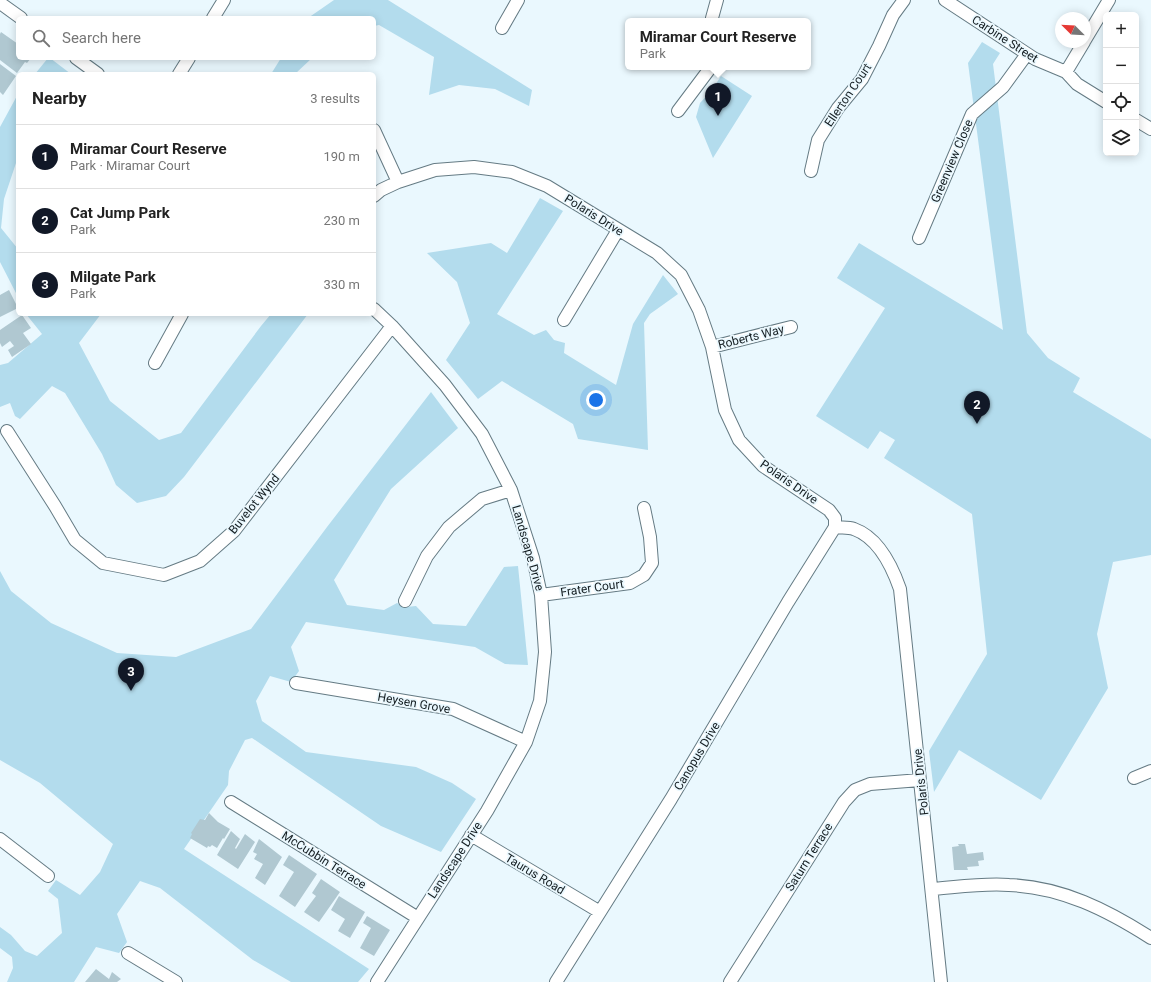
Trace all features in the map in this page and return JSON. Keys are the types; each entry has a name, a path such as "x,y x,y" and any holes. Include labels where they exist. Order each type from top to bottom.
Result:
{"street":[{"path":"214,16 224,0"},
{"path":"502,28 518,0"},
{"path":"712,18 717,0"},
{"name":"Ellerton Court","path":"811,171 818,140 838,108 862,79 880,46 893,15 904,0"},
{"name":"Carbine Street","path":"945,0 1034,59 1066,72 1077,84 1103,100"},
{"path":"1091,30 1110,0"},
{"path":"0,3 18,16"},
{"path":"1066,72 1080,48"},
{"name":"Greenview Close","path":"920,238 972,114 1003,87 1027,54"},
{"path":"79,60 95,72"},
{"path":"180,72 188,60"},
{"path":"678,111 709,70"},
{"path":"1139,122 1151,129"},
{"path":"376,134 398,182"},
{"name":"Polaris Drive","path":"376,194 381,190 398,182 435,170 474,167 512,172 547,186 657,253 681,275 699,310 712,347 725,410 739,440 763,466 829,510 835,518 835,528 853,529 870,537 883,554 894,572 900,589 941,982"},
{"path":"564,320 618,230"},
{"name":"Landscape Drive","path":"376,311 392,326 445,385 482,434 511,490 533,558 541,595 544,652 540,701 526,742 487,811 377,982"},
{"path":"155,363 181,316"},
{"name":"Buvelot Wynd","path":"7,431 75,540 103,563 164,575 200,561 234,531 392,326"},
{"name":"Roberts Way","path":"712,347 791,327"},
{"path":"405,601 427,556 449,527 482,499 511,490"},
{"name":"Frater Court","path":"541,595 630,583 644,575 652,563 650,537 644,508"},
{"name":"Canopus Drive","path":"556,982 671,799 788,602 835,528"},
{"name":"Heysen Grove","path":"296,683 453,709 526,742"},
{"path":"1134,778 1151,771"},
{"name":"Saturn Terrace","path":"730,982 844,802 855,790 870,784 920,780"},
{"name":"McCubbin Terrace","path":"231,802 418,918"},
{"name":"Taurus Road","path":"471,835 600,912"},
{"path":"0,839 48,876"},
{"path":"932,889 993,884 1039,888 1092,904 1151,938"},
{"path":"128,953 176,982"}],"shaded area":[{"path":"334,0 388,0 532,90 529,106 495,89 459,85 429,95 434,57 379,25 376,26 376,16 311,16"},
{"path":"982,42 1000,53 993,64 1027,333 1048,358 1080,378 1073,392 1151,439 1151,555 1113,562 1097,634 1108,688 1041,800 959,750 934,792 929,751 987,654 972,514 884,458 895,440 880,431 868,449 816,416 885,308 837,278 859,243 1003,330 968,63"},
{"path":"46,60 53,60 68,72 37,72"},
{"path":"280,60 310,60 297,72 272,72"},
{"path":"721,76 752,96 713,158 696,117 700,103 712,90"},
{"path":"16,98 16,163 4,199 1,228 16,247 16,293 0,262 0,127"},
{"path":"540,198 563,211 497,314 534,335 546,330 554,340 565,343 564,353 616,385 633,324 663,275 678,294 650,314 644,323 648,450 578,439 573,424 502,381 478,399 446,360 470,323 457,282 427,253 491,243 507,253"},
{"path":"28,316 99,316 79,343 110,401 159,440 181,433 269,316 306,316 184,477 166,496 137,503 116,485 102,454 65,393 52,386 20,419 15,416 10,403 0,407 0,365 8,363 42,334"},
{"path":"431,392 458,428 391,489 334,580 347,605 384,610 397,603 406,607 416,606 433,624 466,626 504,567 518,566 528,665 505,664 475,647 306,622 291,647 299,671 291,682 270,676 256,701 262,721 306,752 416,767 452,783 476,799 441,852 381,826 252,738 245,740 229,771 228,785 184,849 369,969 358,982 291,982 253,960 160,888 140,881 117,914 127,942 119,953 96,947 74,982 7,982 13,968 12,957 0,948 0,927 11,935 25,951 37,956 62,933 58,899 48,891 56,880 80,895 100,872 113,844 40,783 0,760 0,571 11,591 51,623 117,653 176,657 251,629"}],"building":[{"path":"1,32 16,43 16,60 29,60 27,63 25,62 18,72 0,60"},
{"path":"0,64 16,76 3,95 0,92"},
{"path":"9,290 16,304 16,309 0,317 0,295"},
{"path":"23,316 31,328 23,333 31,344 12,357 8,350 14,346 10,341 2,347 0,343 0,330"},
{"path":"209,813 218,822 230,829 217,848 212,845 210,847 208,846 207,848 190,838 191,833 200,819 205,820"},
{"path":"231,831 240,839 235,848 236,849 245,834 255,842 238,869 217,855"},
{"path":"259,839 282,857 265,885 255,878 263,864 254,859 257,854 253,852"},
{"path":"958,844 965,844 967,854 983,852 984,860 978,861 979,866 967,867 968,870 954,870 952,847 959,846"},
{"path":"289,855 317,874 295,907 279,896 294,872 283,865"},
{"path":"321,879 340,892 319,922 304,912 316,896 312,893"},
{"path":"339,896 365,912 350,938 338,931 345,919 331,910"},
{"path":"367,916 390,930 374,956 360,948 371,928 363,923"},
{"path":"96,969 109,979 112,972 121,979 117,982 85,982"}],"place":[{"name":"Miramar Court Reserve","path":"718,116"},
{"name":"Cat Jump Park","path":"977,424"},
{"name":"Milgate Park","path":"131,691"}]}
